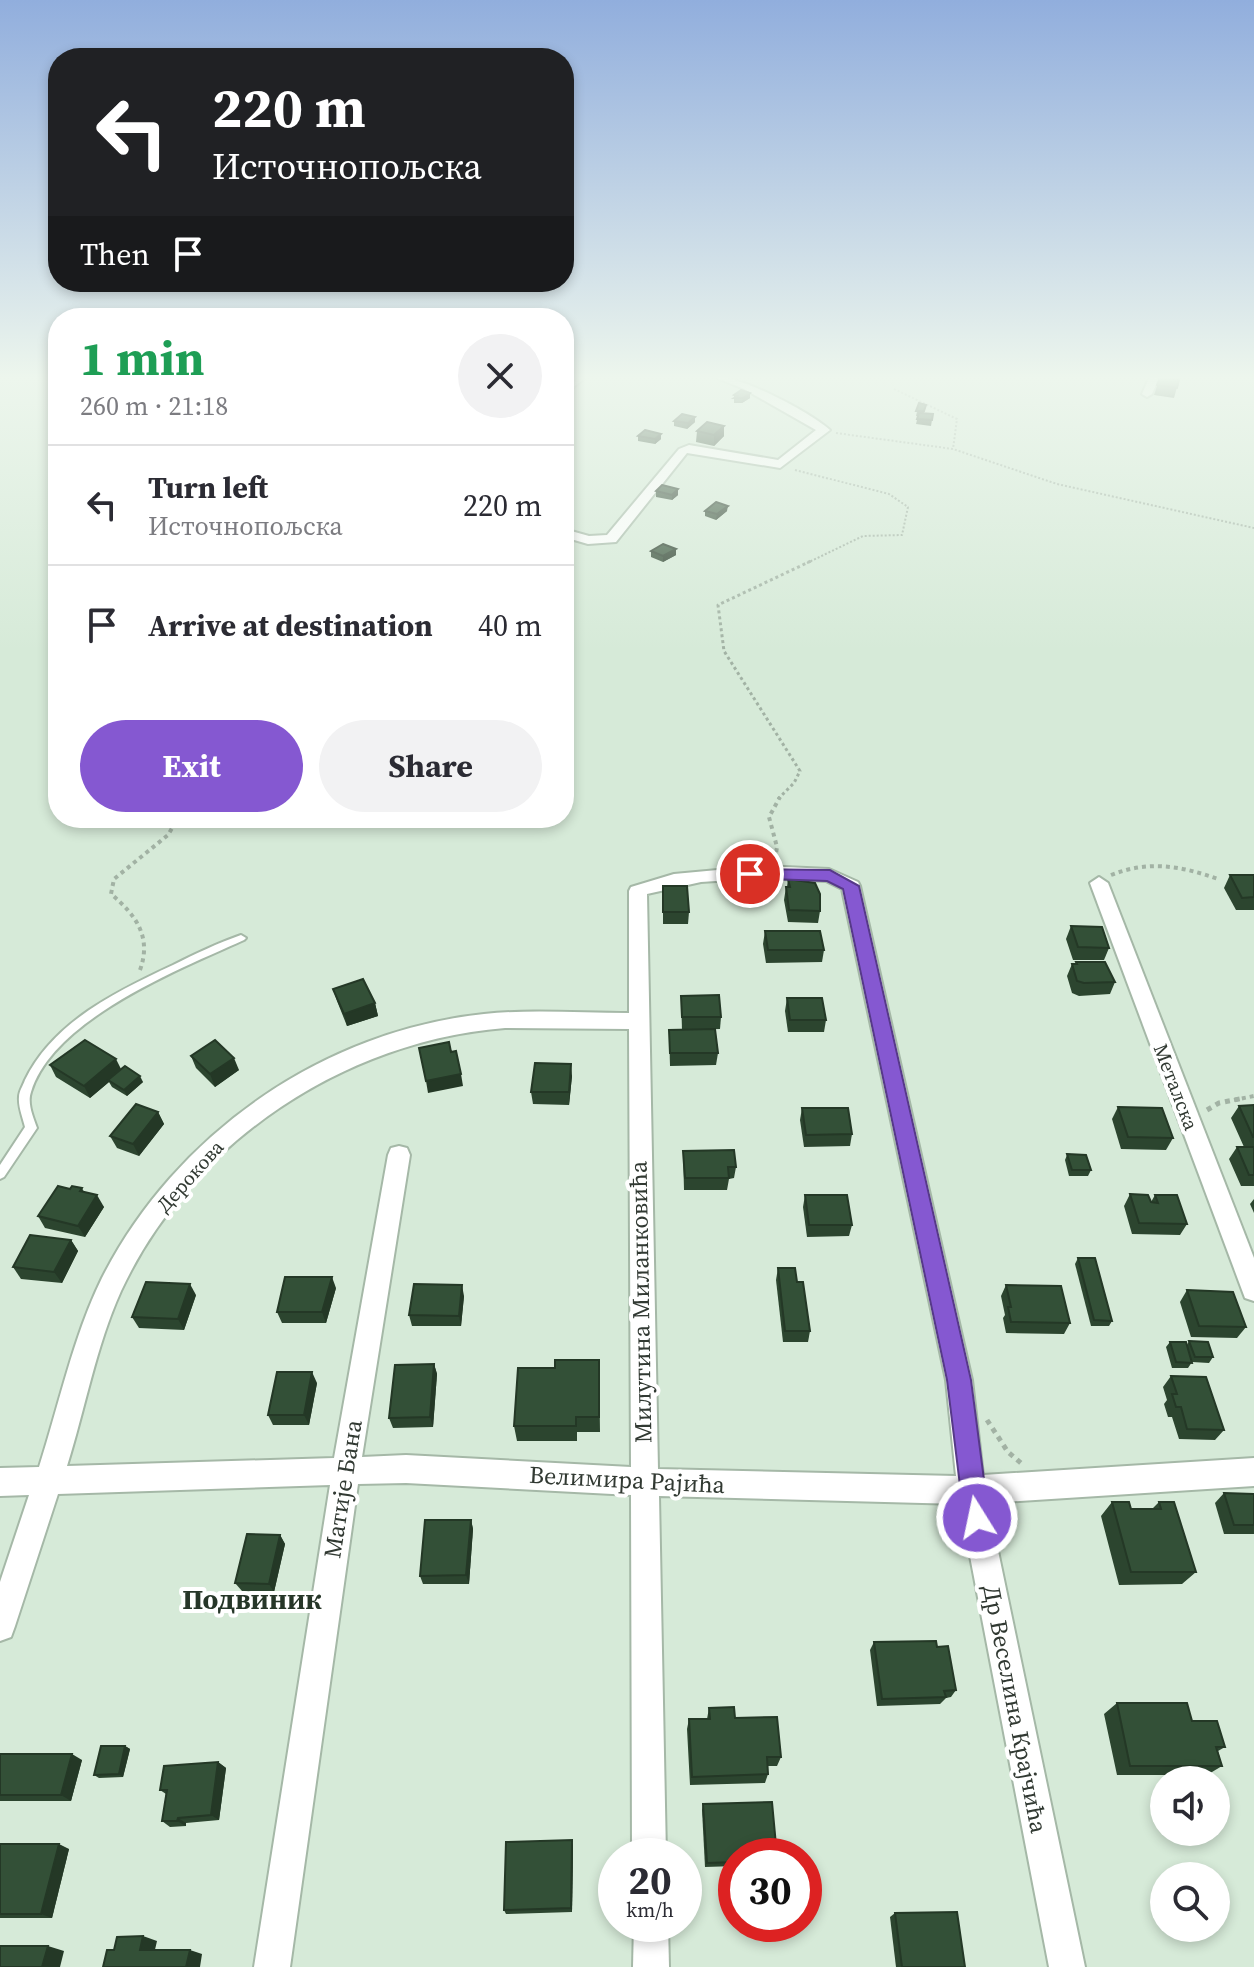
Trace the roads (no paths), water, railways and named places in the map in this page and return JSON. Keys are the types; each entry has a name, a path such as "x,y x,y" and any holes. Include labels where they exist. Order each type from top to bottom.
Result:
{"street":[{"path":"574,536 588,540 611,539 669,468"},
{"name":"Др Веселина Крајчића","path":"638,891 648,885 673,879 771,874 830,875 851,886 959,1380 971,1490 1067,1967"},
{"name":"Металска","path":"1099,883 1254,1290"},
{"name":"Милутина Миланковића","path":"638,891 649,1838"},
{"name":"Дерокова","path":"0,1626 111,1287 133,1245 153,1216 207,1153 268,1102 303,1081 350,1060 423,1035 464,1025 638,1021"},
{"name":"Матије Бана","path":"272,1967 346,1469 399,1155"},
{"name":"Велимира Рајића","path":"0,1482 406,1469 643,1482 971,1490 1254,1472"},
{"path":"651,1942 651,1967"}],"lane":[{"path":"0,1174 31,1128 24,1095 37,1066 75,1027 129,989 241,938"}],"district":[{"name":"Подвиник","path":"252,1599"}]}
